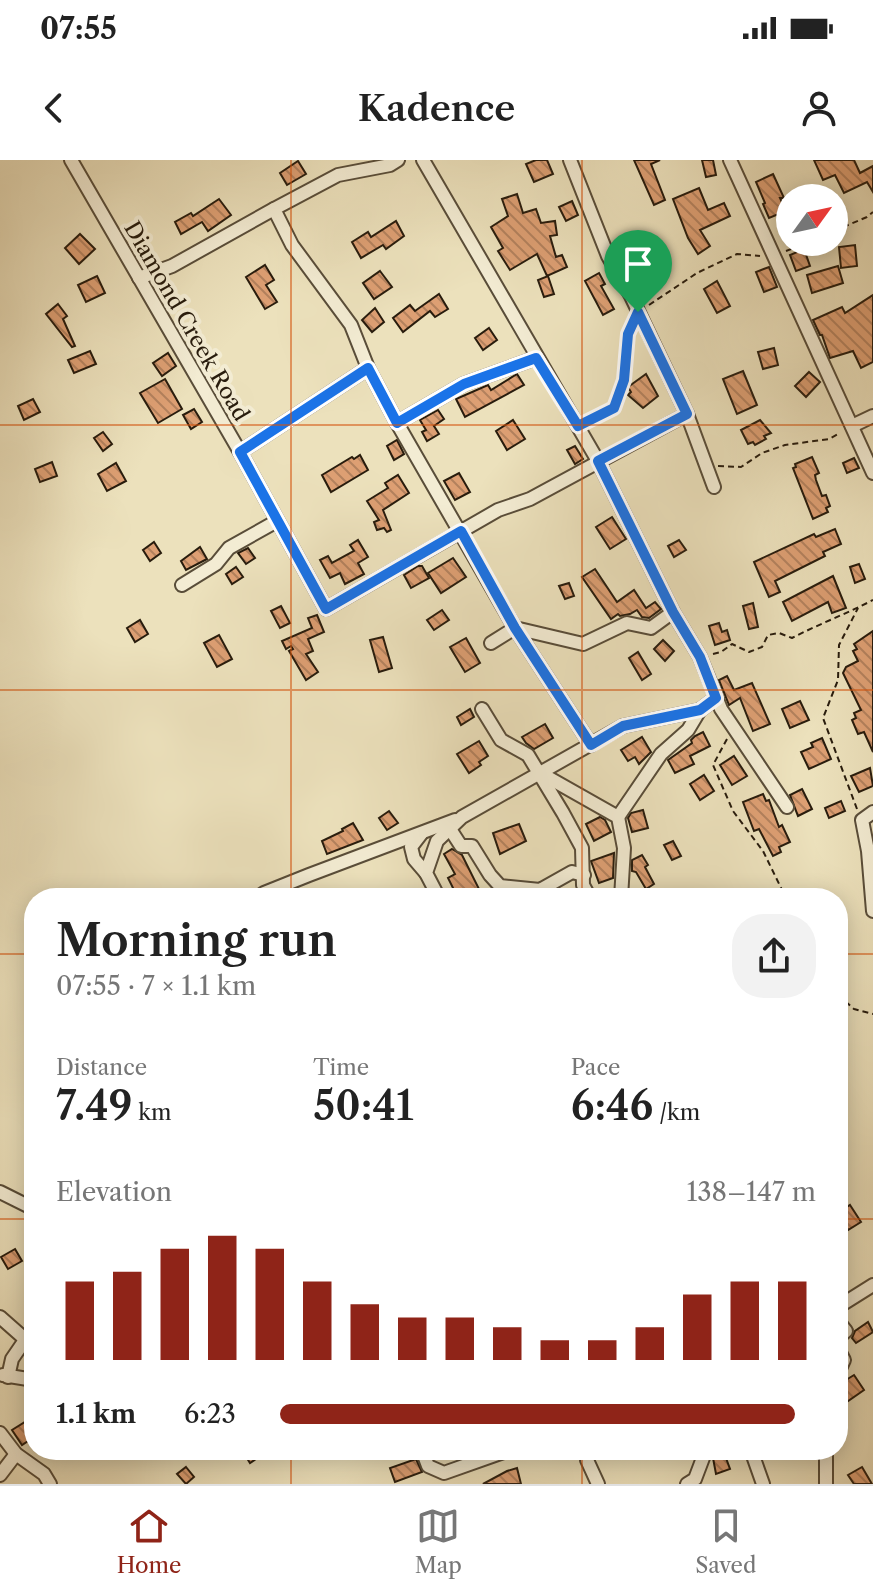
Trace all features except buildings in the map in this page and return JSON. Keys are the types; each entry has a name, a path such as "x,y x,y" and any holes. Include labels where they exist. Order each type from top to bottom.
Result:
{"street":[{"name":"Diamond Creek Road","path":"71,160 240,452 326,609 498,510 530,499 687,414"},
{"path":"139,278 172,266 338,175 390,165 398,160"},
{"path":"423,160 598,461 673,612 700,657 716,698 787,807"},
{"path":"570,160 608,256 687,414 714,487"},
{"path":"730,160 873,473"},
{"path":"274,209 292,245 351,325 368,368 397,423 515,628 591,745"},
{"path":"397,423 464,384 536,358"},
{"path":"240,452 368,368"},
{"path":"852,426 873,416"},
{"path":"182,585 216,564 229,548 277,521"},
{"path":"491,643 515,628 583,644 627,623 651,628 673,612"},
{"path":"622,888 624,848 618,817 661,754 688,730 700,710 716,698"},
{"path":"482,709 501,740 528,755 582,848 585,888"},
{"path":"276,888 462,817 623,726 700,710"},
{"path":"539,773 618,817"},
{"path":"873,812 862,820 871,865 873,911"},
{"path":"426,873 437,841 462,817"},
{"path":"450,829 461,846 472,846 500,886 520,888"},
{"path":"421,834 411,847 414,859 434,888"},
{"path":"544,888 572,872 584,875"},
{"path":"0,1192 24,1204"},
{"path":"848,1301 873,1285"},
{"path":"0,1317 24,1339"},
{"path":"24,1350 12,1359 4,1376 24,1379"},
{"path":"0,1433 24,1460"},
{"path":"0,1475 16,1454"},
{"path":"24,1460 44,1474 50,1484"},
{"path":"426,1460 428,1466 444,1473 481,1460"},
{"path":"587,1460 598,1484"},
{"path":"687,1484 695,1479 702,1460"},
{"path":"755,1460 763,1484"},
{"path":"826,1460 826,1484"}],"path":[{"path":"848,225 873,212"},
{"path":"578,426 614,408 624,380 628,334 638,312 697,273 737,254 776,256"},
{"path":"706,465 741,467 762,453 785,445 829,439 852,426"},
{"path":"700,657 721,652 732,644 749,652 762,647 768,635 779,633 792,638 873,600"},
{"path":"858,608 839,645 838,680 823,718 862,820"},
{"path":"734,729 713,765 733,811 763,851 781,888"},
{"path":"848,1004 854,1009 873,1014"}],"route":[{"path":"638,312 687,414 598,461 673,612 700,657 716,698 700,710 623,726 591,745 515,628 461,531 326,609 240,452 368,368 397,423 464,384 536,358 578,426 614,408 624,380 628,334 638,312"}]}
